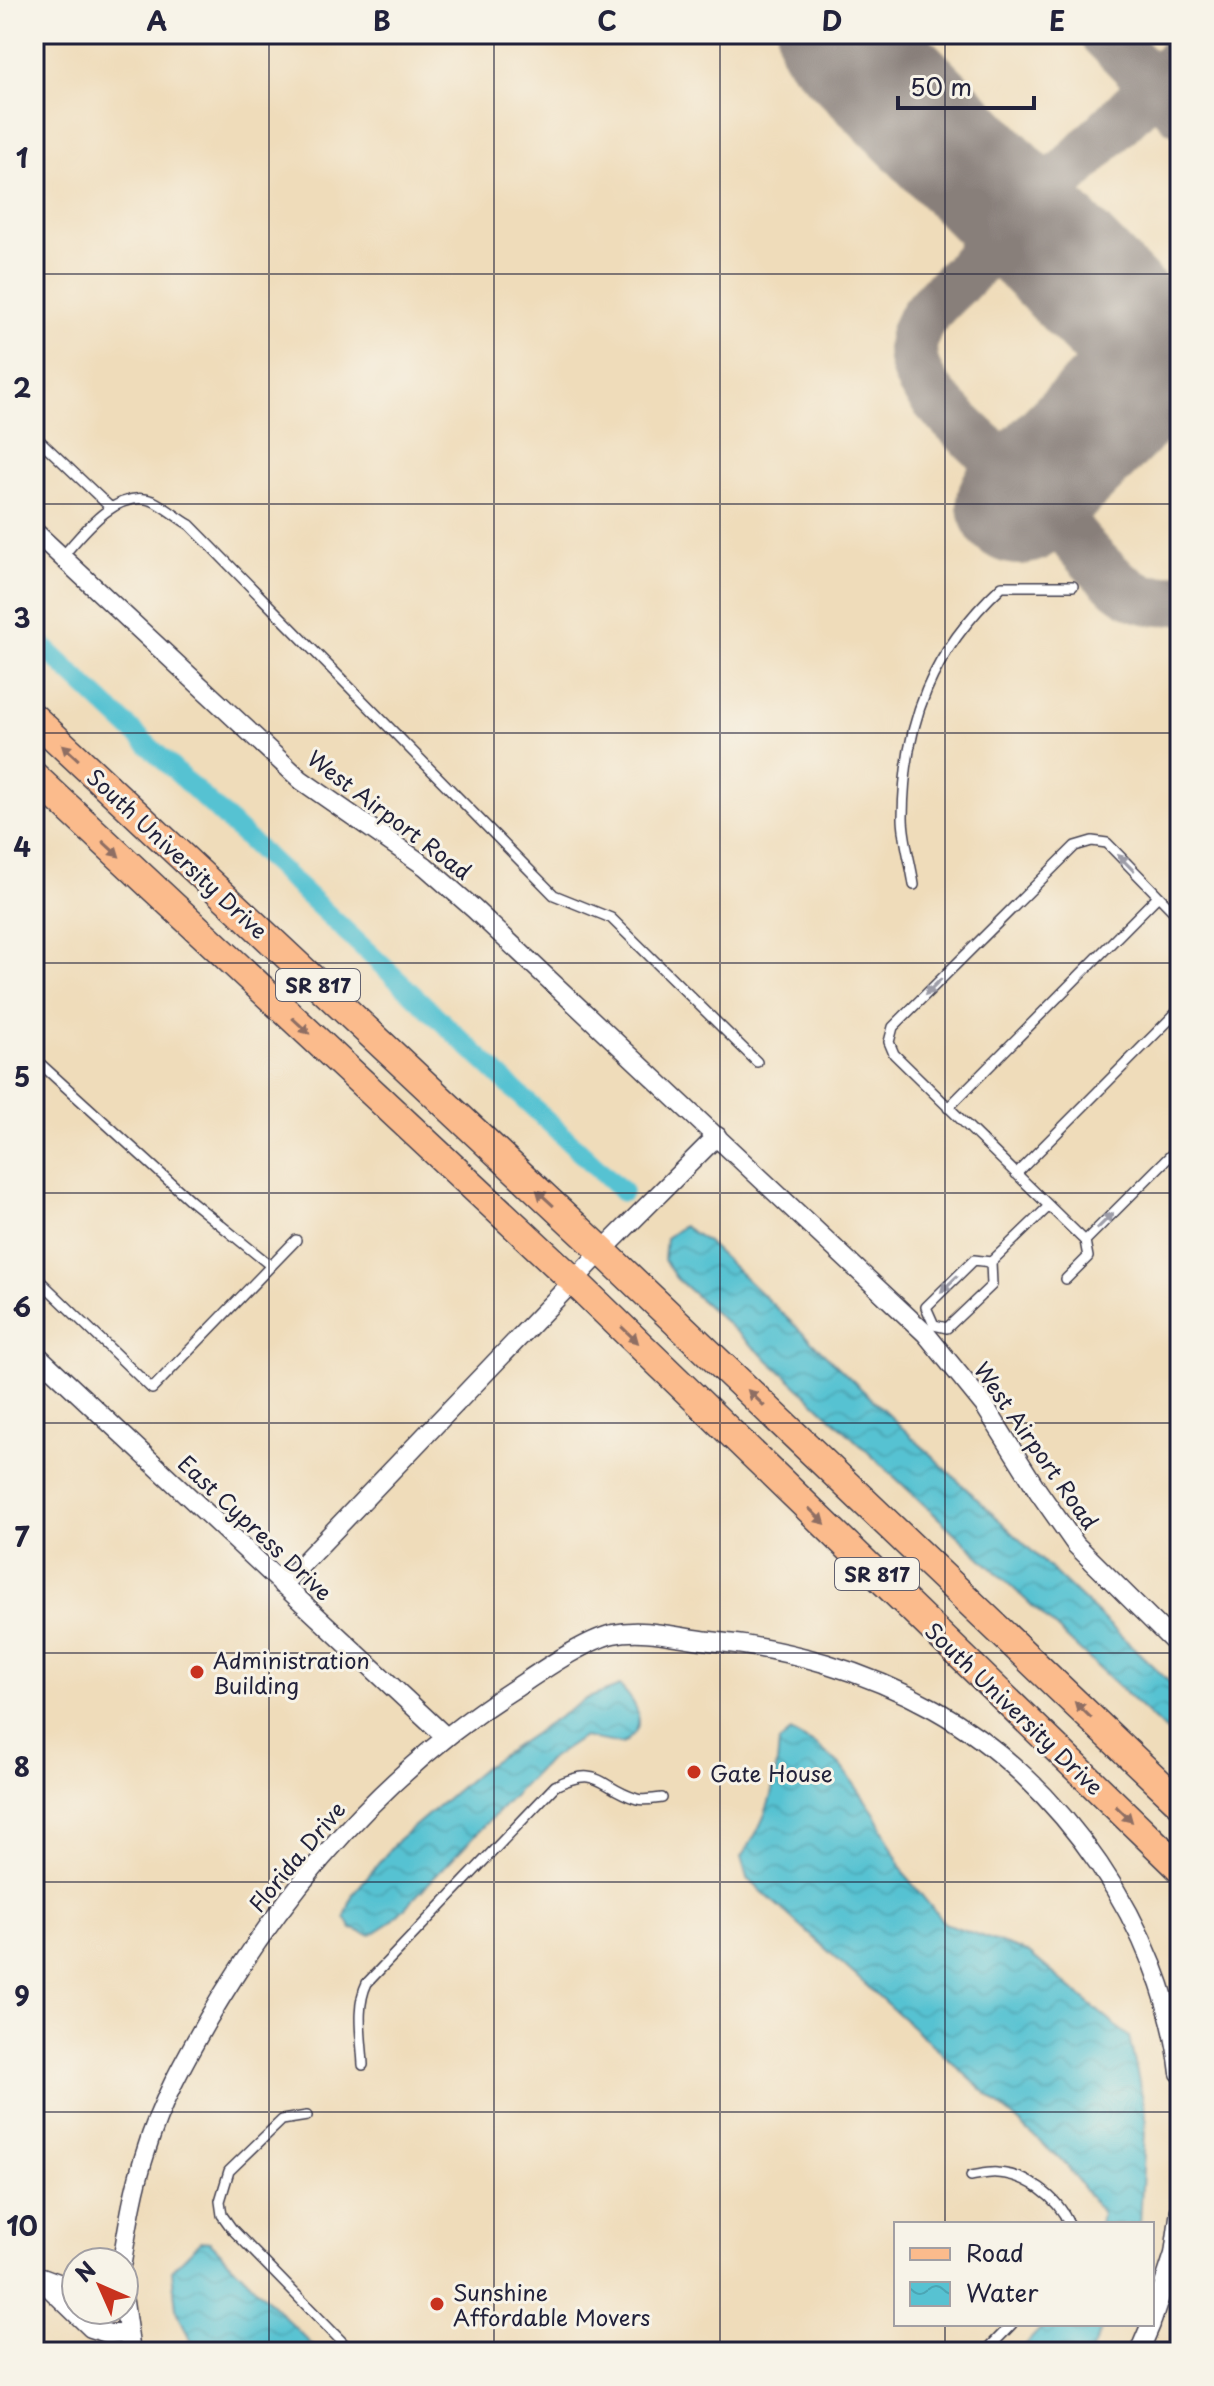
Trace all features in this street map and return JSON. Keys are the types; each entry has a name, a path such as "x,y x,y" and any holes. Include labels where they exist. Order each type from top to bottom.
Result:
{"main road":[{"name":"South University Drive","path":"34,718 602,1251 1180,1803"},
{"name":"South University Drive","path":"34,776 574,1281 1180,1868"}],"street":[{"name":"West Airport Road","path":"34,531 301,780 425,866 474,909 930,1329 1076,1545 1180,1648"},
{"path":"282,1585 602,1251 717,1136"},
{"name":"East Cypress Drive","path":"34,1352 445,1736"},
{"name":"Florida Drive","path":"125,2246 132,2200 146,2149 164,2103 235,1973 297,1885 351,1824 445,1736 544,1670 613,1634 643,1632 753,1645 794,1654 867,1678 934,1709 993,1749 1042,1794 1086,1847 1124,1903 1146,1947 1166,2004 1180,2073"},
{"path":"1154,2314 1174,2254 1180,2210"},
{"path":"35,2274 60,2284"},
{"path":"35,2274 91,2328 110,2334 128,2332"},
{"path":"127,2326 131,2352"},
{"path":"1139,2352 1150,2326"}],"lane":[{"path":"34,435 111,508"},
{"path":"62,557 96,519 122,501 150,500 190,525 271,611 554,895 611,918 757,1062"},
{"path":"914,885 903,820 910,734 940,660 973,613 1002,586 1073,586"},
{"path":"1066,1279 1088,1257 1085,1241 894,1054 889,1042 893,1027 1075,846 1092,841 1107,843 1180,918"},
{"path":"948,1108 1158,896"},
{"path":"1016,1174 1180,1009"},
{"path":"34,1058 191,1201 271,1266"},
{"path":"1085,1241 1180,1146"},
{"path":"991,1262 974,1260 926,1307 930,1329 947,1328 992,1285 991,1262 1048,1207"},
{"path":"34,1275 152,1389 296,1240"},
{"path":"363,2065 362,1992 367,1983 555,1786 574,1777 593,1776 638,1800 662,1798"},
{"path":"307,2116 282,2120 229,2171 220,2201 222,2215 352,2352"},
{"path":"971,2176 995,2172 1015,2175 1046,2193 1068,2222"},
{"path":"985,2352 1010,2326"}],"water":[{"path":"683,1226 707,1242 1180,1692 1180,1744 793,1382 676,1278 664,1260 666,1238"},
{"path":"620,1686 632,1701 638,1716 636,1730 630,1737 622,1744 583,1737 546,1762 391,1922 371,1935 352,1929 345,1917 353,1894 398,1840 484,1767 586,1699"},
{"path":"791,1732 818,1746 843,1768 875,1814 905,1875 944,1923 1029,1953 1129,2037 1146,2113 1140,2222 1100,2222 1102,2213 1066,2165 747,1878 741,1857 758,1830 769,1802 779,1742"},
{"path":"201,2241 210,2242 319,2352 195,2352 176,2308 172,2270"},
{"path":"1043,2326 1103,2326 1091,2352 1018,2352"}],"waterway":[{"path":"34,638 623,1192"}],"taxiway":[{"path":"869,34 919,109 956,152"},
{"path":"1104,34 1180,111"},
{"path":"983,179 1004,188 1025,191 1055,182 1180,60"},
{"path":"983,179 993,213 989,240 975,263 920,323 912,346 918,374 950,415 997,457 1026,466 1047,463 1067,455"},
{"path":"975,263 996,251 1016,246 1036,248 1058,256"},
{"path":"1067,455 1056,481 1055,495 1061,519 1079,544 1116,582 1137,596 1158,601 1180,598"}],"runway":[{"path":"839,34 1180,379"},
{"path":"1019,503 1180,342"}],"place":[{"name":"Administration Building","path":"197,1672"},
{"name":"Gate House","path":"694,1772"},
{"name":"Sunshine Affordable Movers","path":"437,2304"}]}
